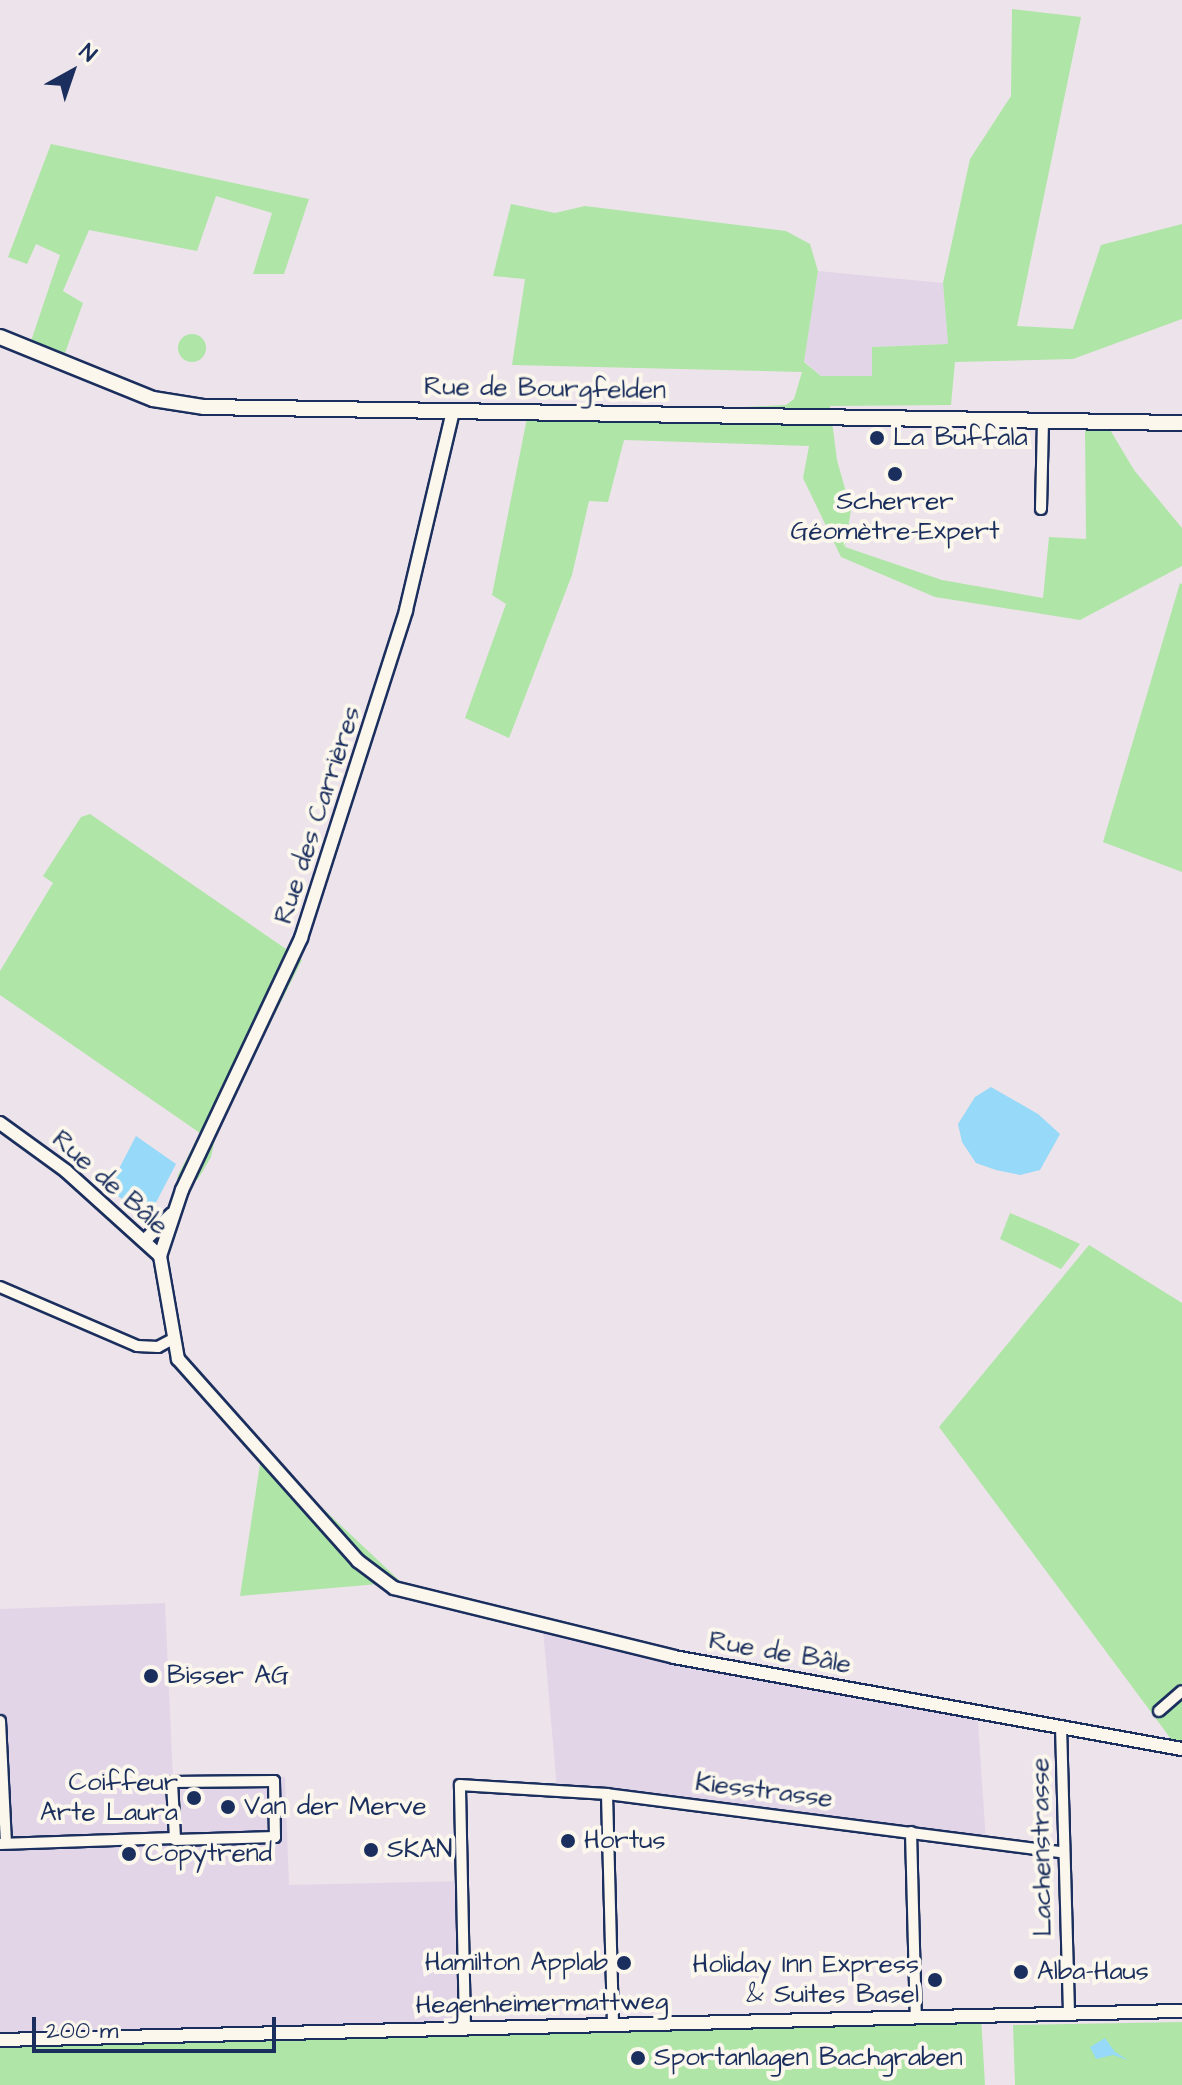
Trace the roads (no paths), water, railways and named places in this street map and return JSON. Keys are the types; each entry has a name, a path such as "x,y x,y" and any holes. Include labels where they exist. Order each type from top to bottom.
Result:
{"main road":[{"name":"Rue de Bourgfelden","path":"0,337 153,399 204,407 1182,423"}],"street":[{"name":"Rue des Carrières","path":"160,1256 172,1214 301,938 406,610 453,411"},
{"path":"1041,509 1043,421"},
{"name":"Rue de Bâle","path":"0,1123 59,1166 160,1256 171,1340 187,1372 377,1575 410,1593 674,1657 1182,1749"},
{"name":"Rue des Carrières","path":"144,1241 172,1214"},
{"path":"0,1287 137,1346 158,1347 171,1340"},
{"path":"1159,1711 1182,1691"},
{"path":"0,1721 3,1843 175,1838 172,1782 274,1781 275,1837 175,1840"},
{"name":"Lachenstrasse","path":"1061,1726 1062,1852 1069,2015"},
{"name":"Kiesstrasse","path":"465,2028 460,1785 607,1794 1062,1852"},
{"path":"607,1794 613,2024"},
{"path":"911,1832 916,2017"},
{"name":"Hegenheimermattweg","path":"0,2040 1182,2011"}],"water":[{"path":"991,1087 1038,1114 1060,1134 1040,1170 1020,1175 976,1163 962,1142 958,1124 975,1097"},
{"path":"136,1136 176,1164 149,1216 108,1190"},
{"path":"1105,2038 1115,2052 1128,2060 1113,2055 1096,2059 1090,2047"}],"place":[{"name":"La Buffala","path":"877,438"},
{"name":"Scherrer Géomètre-Expert","path":"895,474"},
{"name":"Bisser AG","path":"151,1676"},
{"name":"Coiffeur Arte Laura","path":"194,1798"},
{"name":"Van der Merve","path":"228,1807"},
{"name":"Hortus","path":"568,1841"},
{"name":"SKAN","path":"371,1850"},
{"name":"Copytrend","path":"129,1854"},
{"name":"Hamilton Applab","path":"624,1963"},
{"name":"Alba-Haus","path":"1021,1972"},
{"name":"Holiday Inn Express & Suites Basel","path":"935,1980"},
{"name":"Sportanlagen Bachgraben","path":"638,2058"}]}
